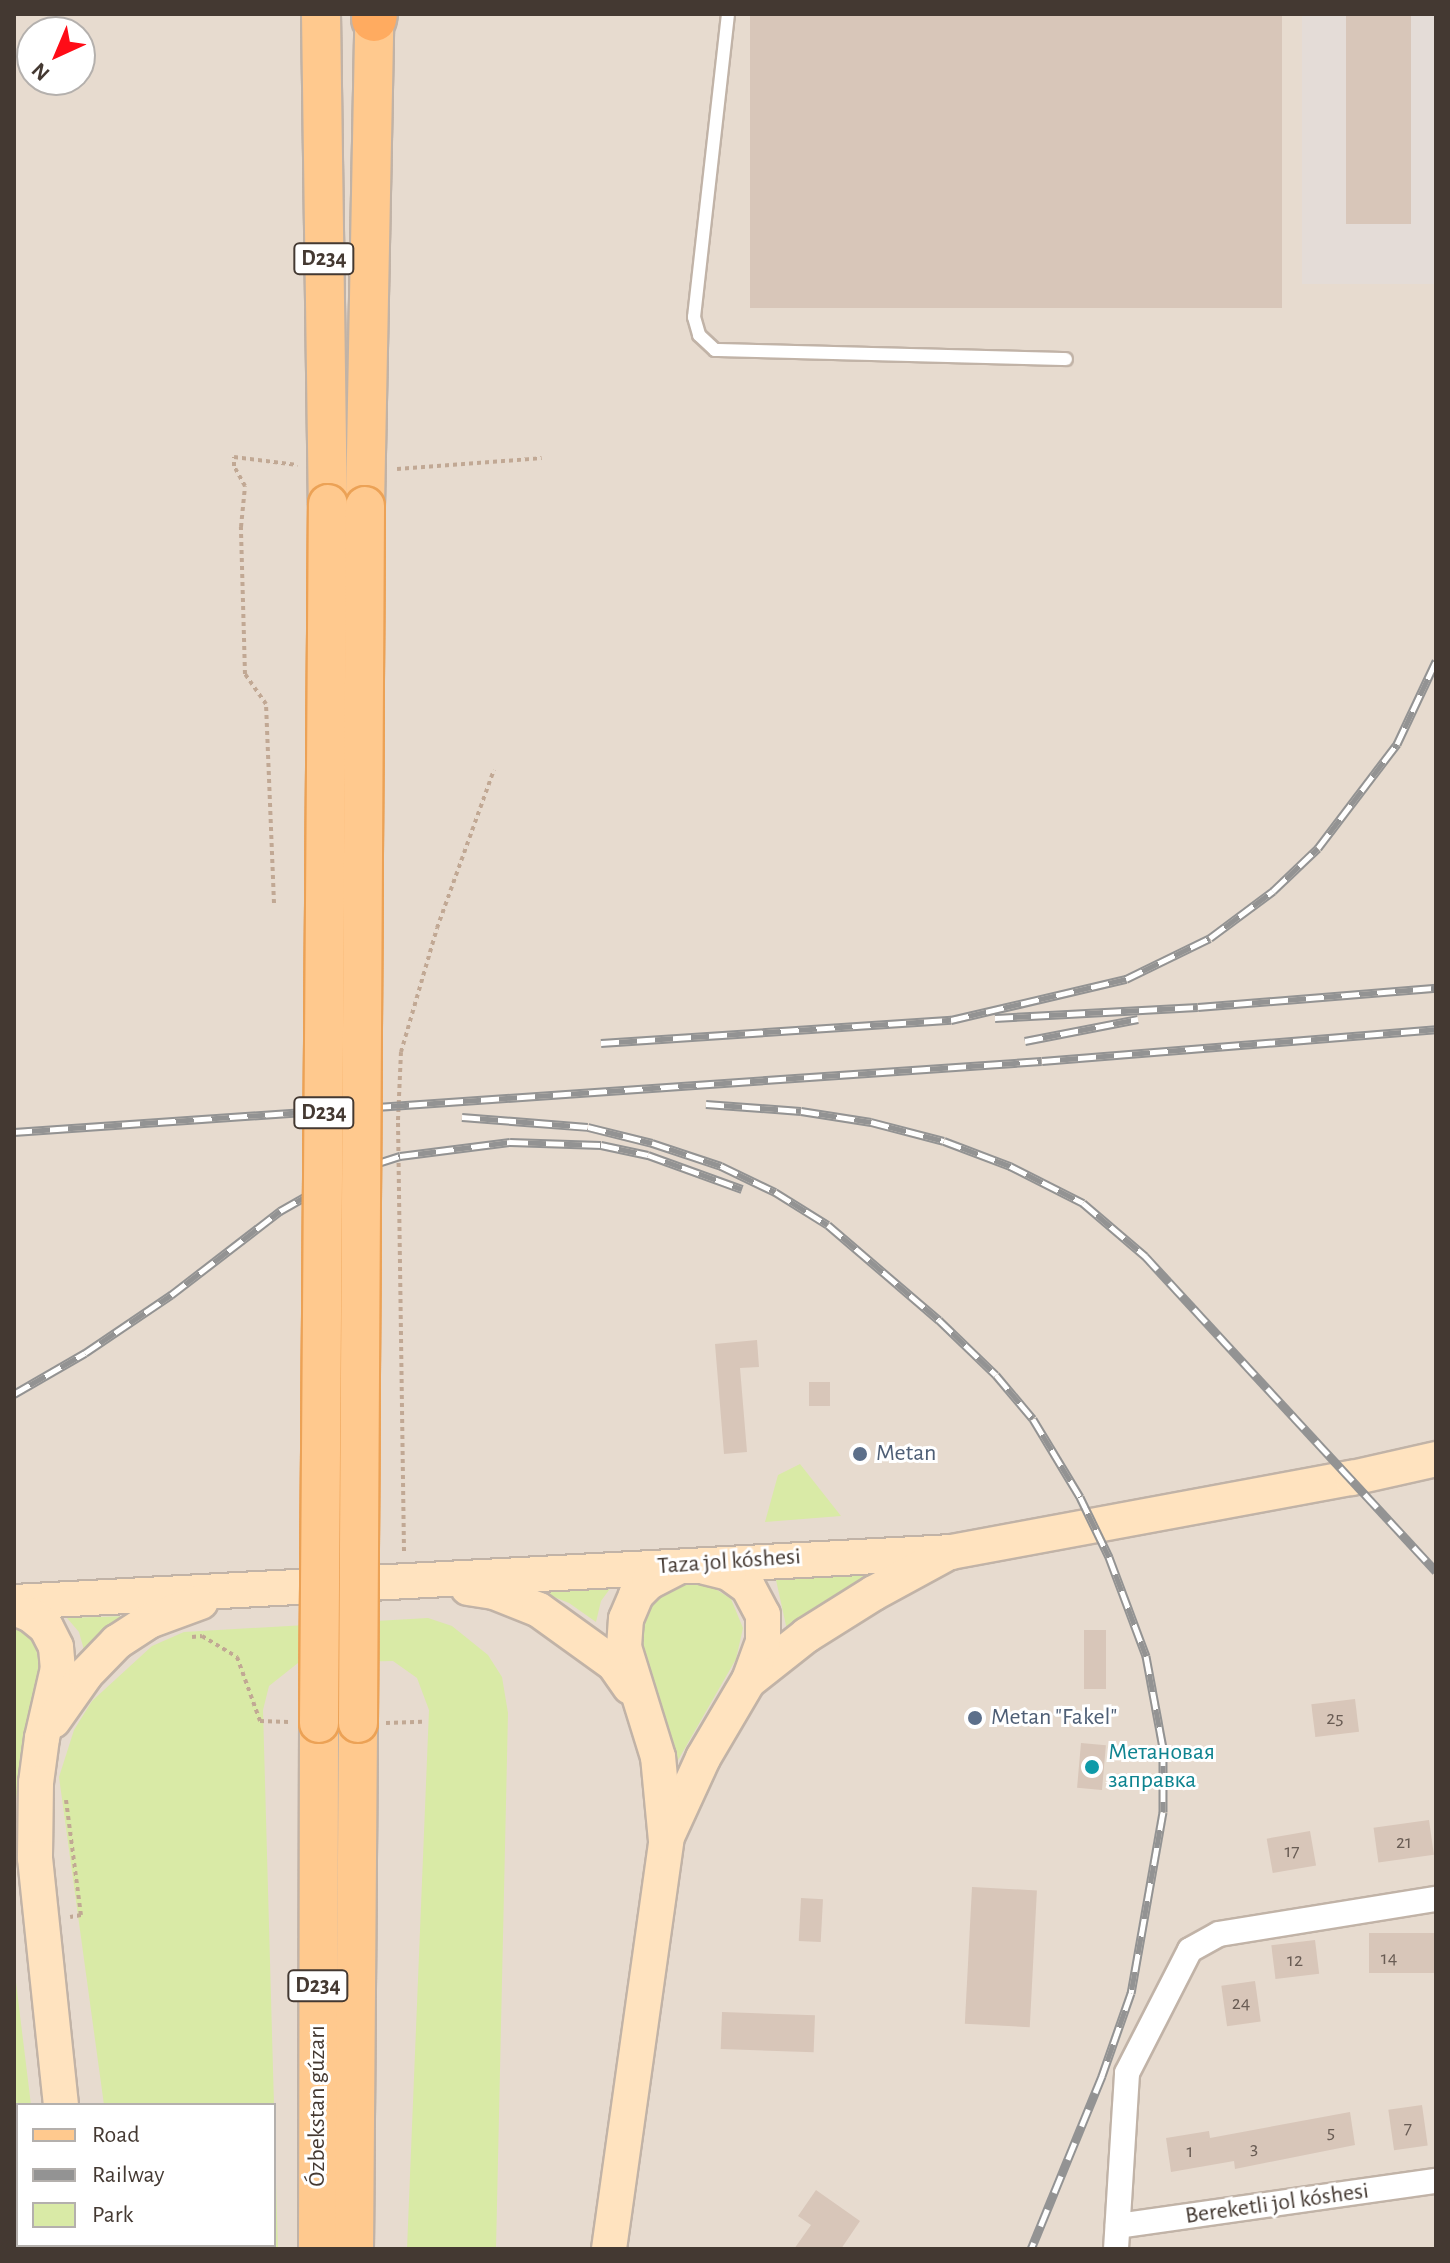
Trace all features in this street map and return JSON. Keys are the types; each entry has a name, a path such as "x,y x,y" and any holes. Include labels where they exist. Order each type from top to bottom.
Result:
{"main road":[{"name":"D234","path":"321,14 346,505 368,1724"},
{"name":"D234","path":"308,1722 346,505 374,16"},
{"name":"Taza jol kóshesi","path":"14,1605 250,1588 410,1566 690,1565 951,1552 1352,1478 1436,1459"},
{"path":"749,1680 807,1635 874,1593 951,1552"},
{"path":"609,2249 666,1841 658,1757 624,1647 626,1619 636,1595 649,1582 690,1565 729,1573 748,1587 763,1615 763,1642 749,1680 703,1758 666,1841"},
{"path":"410,1566 494,1592 539,1610 614,1664 643,1705"},
{"path":"42,1738 86,1674 117,1642 149,1621 250,1588"},
{"path":"14,1605 46,1627 56,1647 58,1668 42,1738 36,1783 35,1858 61,2103"},
{"name":"Ózbekstan gúzarı","path":"308,1722 318,2249"},
{"name":"Ózbekstan gúzarı","path":"354,2249 368,1724"},
{"path":"14,1829 35,1858"}],"street":[{"path":"1117,2238 1127,2073 1190,1950 1219,1934 1436,1899"},
{"name":"Bereketli jol kóshesi","path":"1117,2238 1436,2181"}],"lane":[{"path":"728,14 694,317 699,335 715,350 1066,359"}],"path":[{"path":"274,903 266,704 245,674 241,527 245,486 234,466 234,457 308,466"},
{"path":"388,469 542,458"},
{"path":"410,1566 398,1120 401,1052 437,928 494,770"},
{"path":"189,1638 202,1636 237,1657 260,1721 308,1722"},
{"path":"368,1724 422,1722"},
{"path":"65,1794 81,1915"}],"shaded area":[{"path":"14,14 1436,14 1436,2249 14,2249"},
{"path":"1302,14 1436,14 1436,284 1302,284"}],"green space":[{"path":"800,1464 841,1516 765,1522 778,1475"},
{"path":"888,1569 787,1630 776,1580"},
{"path":"703,1581 731,1599 743,1628 736,1659 677,1762 640,1634 651,1605 676,1582"},
{"path":"612,1586 601,1601 596,1622 569,1603 539,1591"},
{"path":"130,1616 84,1650 79,1632 67,1618"},
{"path":"428,1618 452,1626 488,1655 502,1677 508,1713 496,2249 407,2249 429,1710 417,1678 393,1661 298,1663 269,1686 263,1710 274,2103 104,2103 59,1777 74,1730 92,1701 152,1646 184,1632"},
{"path":"14,1624 35,1643 41,1674 16,1799"},
{"path":"14,1966 31,2103 16,2103 16,2247 48,2249 14,2249"},
{"path":"276,2182 278,2249 124,2249 276,2247"}],"building":[{"path":"750,14 1282,14 1282,308 750,308"},
{"path":"1346,14 1411,14 1411,224 1346,224"},
{"path":"757,1340 759,1367 740,1368 747,1452 724,1454 715,1344"},
{"path":"809,1382 830,1382 830,1406 809,1406"},
{"path":"1084,1630 1106,1630 1106,1689 1084,1689"},
{"path":"1355,1699 1359,1732 1315,1737 1311,1704"},
{"name":"Метановая заправка","path":"1081,1743 1106,1745 1102,1790 1077,1788"},
{"path":"1429,1820 1434,1855 1378,1862 1374,1828"},
{"path":"1310,1831 1316,1865 1273,1873 1267,1839"},
{"path":"972,1887 1037,1890 1030,2027 965,2024"},
{"path":"801,1898 823,1899 821,1942 799,1941"},
{"path":"1369,1933 1436,1933 1436,1973 1369,1973"},
{"path":"1315,1940 1319,1974 1275,1979 1271,1945"},
{"path":"1255,1981 1261,2022 1227,2026 1221,1986"},
{"path":"722,2012 815,2015 814,2052 721,2049"},
{"path":"1422,2105 1428,2146 1394,2150 1388,2110"},
{"path":"1350,2112 1355,2145 1235,2169 1234,2161 1171,2172 1166,2138 1209,2131 1210,2138"},
{"path":"816,2190 860,2221 841,2249 794,2249 811,2225 798,2216"}],"railway":[{"path":"601,1043 951,1020 1126,979 1210,938 1273,891 1318,848 1397,744 1436,661"},
{"path":"995,1018 1198,1007 1436,988"},
{"path":"1025,1041 1138,1019"},
{"path":"14,1132 1042,1061 1436,1029"},
{"path":"706,1104 801,1111 871,1122 944,1141 1010,1166 1083,1203 1145,1256 1436,1571"},
{"path":"462,1117 588,1127 652,1143 721,1166 775,1192 828,1225 939,1320 996,1375 1033,1419 1080,1497 1109,1557 1146,1656 1163,1748 1163,1812 1131,1993 1102,2076 1031,2249"},
{"path":"14,1394 85,1353 171,1295 280,1211 347,1173 400,1156 510,1142 601,1145 648,1155 742,1189"}],"place":[{"name":"Metan","path":"860,1454"},
{"name":"Metan \"Fakel\"","path":"975,1718"},
{"name":"Метановая заправка","path":"1092,1767"}]}
